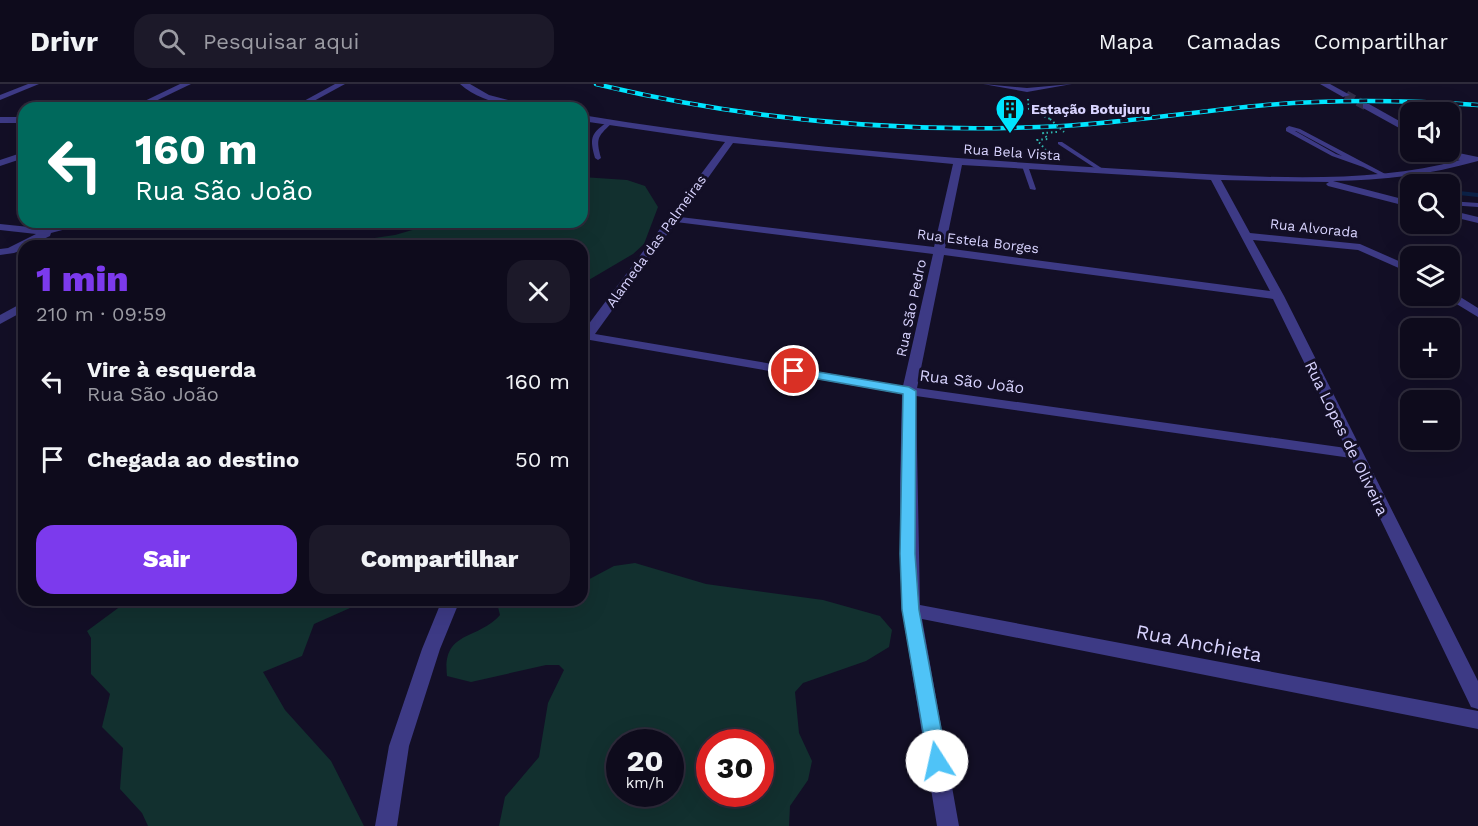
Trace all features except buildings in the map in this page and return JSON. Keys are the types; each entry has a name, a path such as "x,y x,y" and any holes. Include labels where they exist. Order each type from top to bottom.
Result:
{"street":[{"path":"0,98 35,84"},
{"path":"148,102 188,84"},
{"path":"306,102 341,84"},
{"path":"464,84 486,97 508,102"},
{"path":"987,84 1027,90 1068,84"},
{"path":"1324,84 1346,95"},
{"path":"1366,106 1400,125"},
{"name":"Rua Bela Vista","path":"588,119 731,140 958,162 1214,177 1314,179 1388,177 1443,168 1477,157"},
{"path":"0,120 18,120"},
{"name":"Alameda das Palmeiras","path":"588,334 731,140"},
{"path":"0,163 18,157"},
{"name":"Rua Bela Vista","path":"1460,158 1477,157"},
{"name":"Rua São Pedro","path":"948,826 911,610 908,554 909,391 958,162"},
{"name":"Rua Bela Vista","path":"1443,168 1444,162"},
{"name":"Rua Lopes de Oliveira","path":"1214,177 1278,296 1354,454 1478,701"},
{"path":"1314,179 1400,201"},
{"path":"1460,216 1478,220"},
{"name":"Rua Estela Borges","path":"674,219 1278,296"},
{"path":"0,227 30,232 52,231"},
{"path":"32,240 60,228"},
{"name":"Rua Alvorada","path":"1247,236 1360,247 1400,265"},
{"path":"1460,301 1478,313"},
{"path":"0,320 18,310"},
{"name":"Rua São João","path":"588,340 909,391 1354,454"},
{"path":"386,826 399,746 431,649 449,606"},
{"name":"Rua Anchieta","path":"911,610 1478,720"}],"lane":[{"path":"598,158 594,144 597,132 608,124"},
{"path":"1362,165 1334,155 1288,130 1289,128 1298,130 1388,177"},
{"path":"1060,143 1103,171"},
{"path":"1025,166 1033,189"},
{"path":"1460,204 1478,205"}],"path":[{"path":"1027,90 1029,109 1050,119 1064,132"}],"green space":[{"path":"588,177 627,180 645,186 658,207 644,244 633,254 588,280 588,240 361,240 395,235 419,228 588,228"},
{"path":"635,563 706,584 823,600 880,616 892,630 889,647 866,661 803,683 795,692 799,733 812,761 808,780 790,806 789,826 499,826 505,797 539,757 548,703 564,670 559,665 546,665 471,682 447,676 450,651 456,643 491,623 500,615 496,606 588,606 588,580 614,566"},
{"path":"121,606 352,606 314,624 302,656 263,672 285,710 331,761 364,826 148,826 142,813 120,789 123,748 102,727 110,694 91,674 91,638 87,631"}],"waterway":[{"path":"1460,193 1478,195"}],"tunnel":[{"path":"1346,95 1366,106"}],"railway":[{"path":"596,84 654,97 770,116 886,126 945,128 1063,126 1266,105 1319,102 1398,101 1478,105"}],"place":[{"name":"Estação Botujuru","path":"1010,134"}],"route":[{"path":"794,371 909,391 908,554 911,610 937,761"}]}
